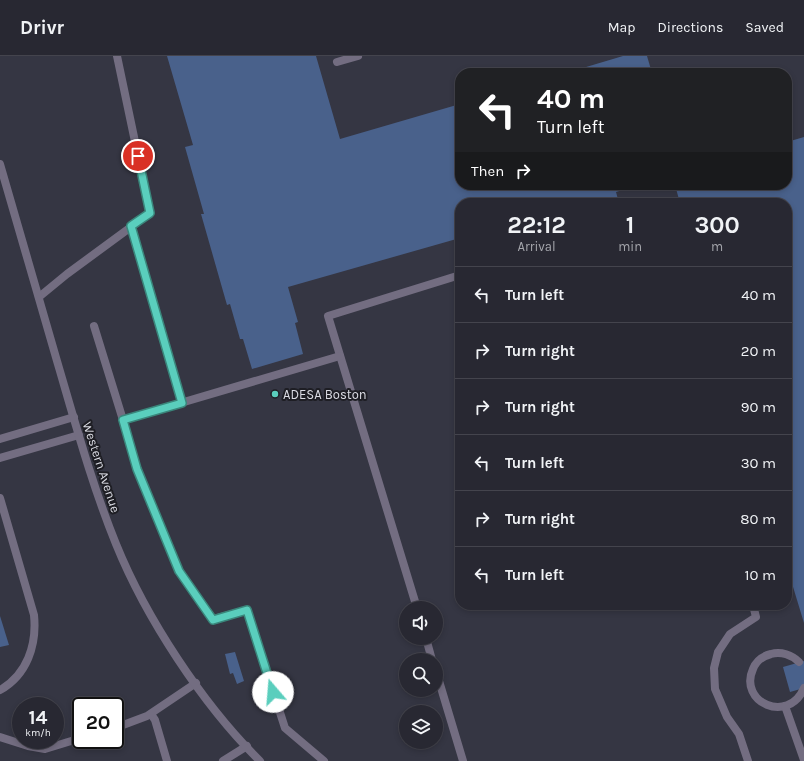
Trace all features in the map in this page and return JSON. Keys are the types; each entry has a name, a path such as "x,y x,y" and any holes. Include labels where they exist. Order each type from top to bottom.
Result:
{"street":[{"path":"39,297 150,213 117,56"},
{"path":"337,62 358,56"},
{"name":"Western Avenue","path":"0,164 79,435 103,510 124,562 158,625 196,683 260,761"},
{"path":"131,226 182,403"},
{"path":"414,601 328,316 455,277"},
{"path":"94,326 137,469 179,571 213,620 247,610 285,728 324,761"},
{"path":"123,420 340,356"},
{"path":"0,439 74,417"},
{"path":"0,458 79,435"},
{"path":"0,498 34,615 35,625 33,646 24,666 12,681 0,690"},
{"path":"748,761 739,734 727,717 715,689 714,668 718,652 730,634 756,617 754,610"},
{"path":"799,662 789,655 774,653 760,660 751,673 751,688 760,701 774,707 785,706 796,701 804,688"},
{"path":"124,725 135,722 151,714 196,683"},
{"path":"443,695 463,761"},
{"path":"785,706 804,760"},
{"path":"151,714 155,720 166,761"},
{"path":"0,737 28,746 45,748 72,740"},
{"path":"223,761 247,746"}],"building":[{"path":"167,56 316,56 340,139 455,105 455,190 623,190 616,192 618,198 455,198 455,239 288,287 298,322 295,323 303,354 252,369 243,339 240,339 230,304 227,305 201,214 204,214 185,147 193,145"},
{"path":"623,56 647,56 651,68 583,68"},
{"path":"804,137 804,623 792,583 792,198 679,198 676,190 792,190 792,141"},
{"path":"0,616 9,645 0,647"},
{"path":"235,652 244,681 237,684 233,673 230,674 225,654"},
{"path":"804,661 804,688 790,692 783,667"}],"place":[{"name":"ADESA Boston","path":"275,394"}],"route":[{"path":"138,156 150,213 131,226 182,403 123,420 137,469 179,571 213,620 247,610 273,692"}]}
